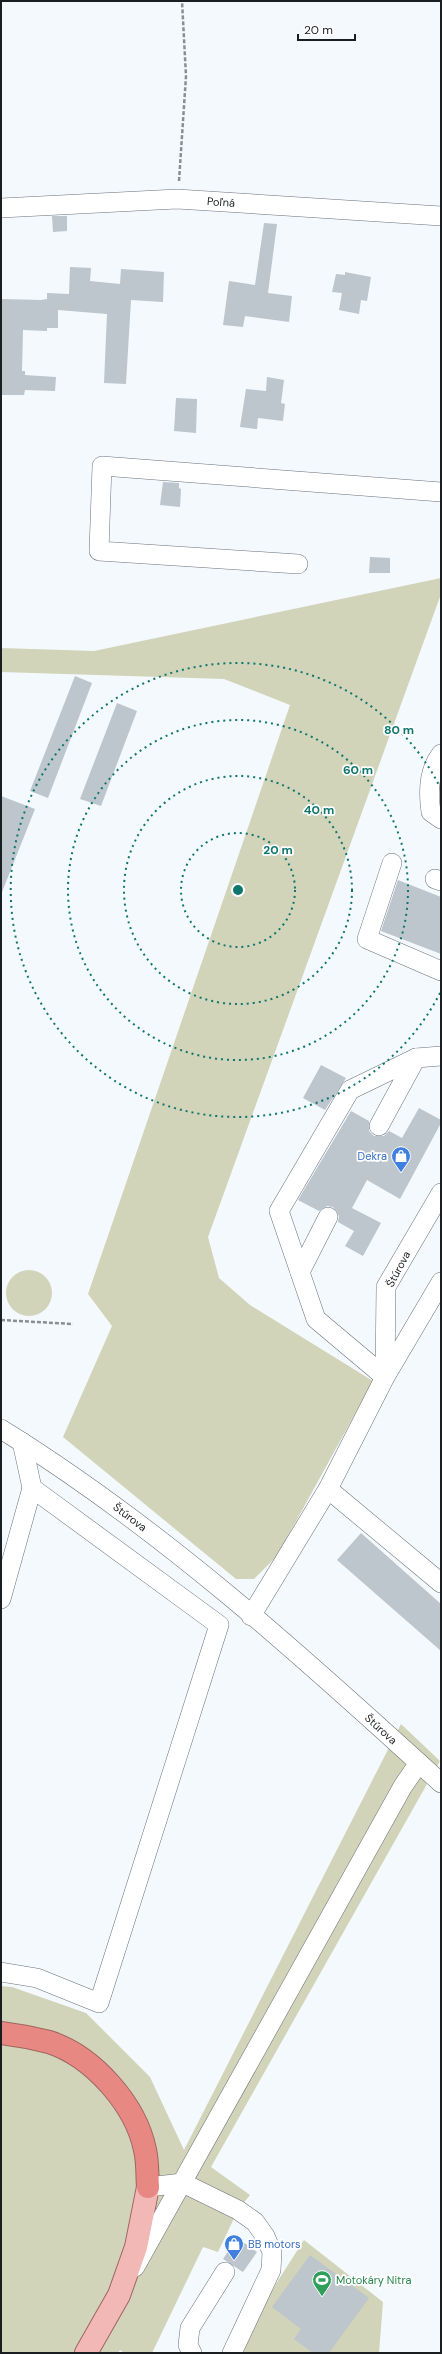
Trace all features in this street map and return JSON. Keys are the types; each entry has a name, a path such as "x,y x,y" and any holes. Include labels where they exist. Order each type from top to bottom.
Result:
{"highway":[{"path":"1,2033 26,2037 57,2046 76,2056 92,2067 117,2092 133,2118 146,2150 148,2187"},
{"path":"1,2046 48,2056 89,2081 108,2100 122,2123 148,2187"}],"main road":[{"path":"90,2345 119,2295 136,2247 148,2187"}],"street":[{"name":"Poľná","path":"1,208 177,199 441,216"},
{"path":"298,564 99,552 102,466 441,492"},
{"path":"441,754 430,777 428,793 431,812 441,819"},
{"path":"392,863 367,939 441,971"},
{"path":"385,1377 316,1319 279,1212 350,1090 416,1058 441,1056"},
{"path":"379,1126 416,1058"},
{"name":"Štúrova","path":"385,1377 386,1287 441,1193"},
{"path":"300,1272 328,1217"},
{"name":"Štúrova","path":"251,1616 328,1488 385,1377 441,1282"},
{"name":"Štúrova","path":"1,1429 126,1513 251,1616 441,1783"},
{"path":"1,1599 32,1488 22,1442"},
{"path":"1,1972 37,1978 99,2002 219,1625 32,1488"},
{"path":"328,1488 441,1583"},
{"path":"119,2295 183,2183 296,1974 403,1786 419,1763"},
{"path":"148,2187 183,2183 238,2210 255,2222 265,2236 272,2252 272,2270 232,2353"},
{"path":"192,2353 188,2345 190,2328 225,2272"}],"path":[{"path":"177,199 186,76 182,1"},
{"path":"1,1320 73,1324"}],"green space":[{"path":"441,578 441,594 208,1237 219,1278 250,1305 373,1381 277,1556 254,1579 236,1579 63,1437 112,1326 88,1294 290,705 224,679 1,672 1,648 94,651"},
{"path":"29,1270 42,1274 48,1280 52,1293 48,1306 42,1312 29,1316 16,1312 10,1306 6,1293 10,1280 16,1274"},
{"path":"401,1724 440,1761 211,2167 250,2195 238,2210 218,2252 203,2247 152,2353 124,2353 120,2350 118,2353 1,2353 1,1986 12,1987 86,2013 150,2077 184,2150"},
{"name":"Motokáry Nitra","path":"304,2240 383,2302 379,2353 238,2353 270,2293"}],"building":[{"path":"52,216 67,216 67,231 53,232"},
{"path":"264,223 277,224 268,293 292,296 289,322 245,316 243,327 223,325 229,281 255,285"},
{"path":"70,267 91,268 90,281 120,284 121,269 164,272 163,302 131,300 126,384 104,383 107,314 58,310 58,328 47,328 47,331 23,330 22,371 25,371 25,375 56,377 55,391 25,390 24,395 1,395 1,299 41,300 47,299 47,293 69,294"},
{"path":"345,272 371,277 367,301 361,300 359,314 339,310 342,293 332,292 336,274 345,275"},
{"path":"267,377 284,380 281,403 285,404 283,421 258,418 257,429 240,427 246,389 266,391"},
{"path":"176,398 197,399 196,433 174,431"},
{"path":"163,482 179,483 179,488 181,489 180,507 160,505"},
{"path":"370,557 390,558 390,573 369,573"},
{"path":"75,676 92,683 48,798 30,791"},
{"path":"117,703 137,711 101,806 80,799"},
{"path":"1,796 35,809 2,892 1,892"},
{"path":"398,880 441,897 441,954 381,931"},
{"path":"321,1065 346,1078 325,1110 303,1098"},
{"path":"419,1108 441,1120 441,1123 400,1199 367,1180 352,1208 381,1223 363,1256 345,1246 354,1231 338,1222 339,1216 333,1207 327,1206 319,1211 298,1200 351,1111 369,1121 369,1131 374,1136 384,1136 389,1131 402,1138"},
{"path":"361,1533 441,1604 441,1651 337,1560"},
{"path":"237,2238 257,2252 243,2272 223,2259"},
{"path":"310,2255 369,2298 329,2353 313,2353 294,2339 301,2329 272,2307"}],"place":[{"name":"Dekra","path":"401,1173"},
{"name":"BB motors","path":"234,2261"},
{"name":"Motokáry Nitra","path":"322,2297"}]}
